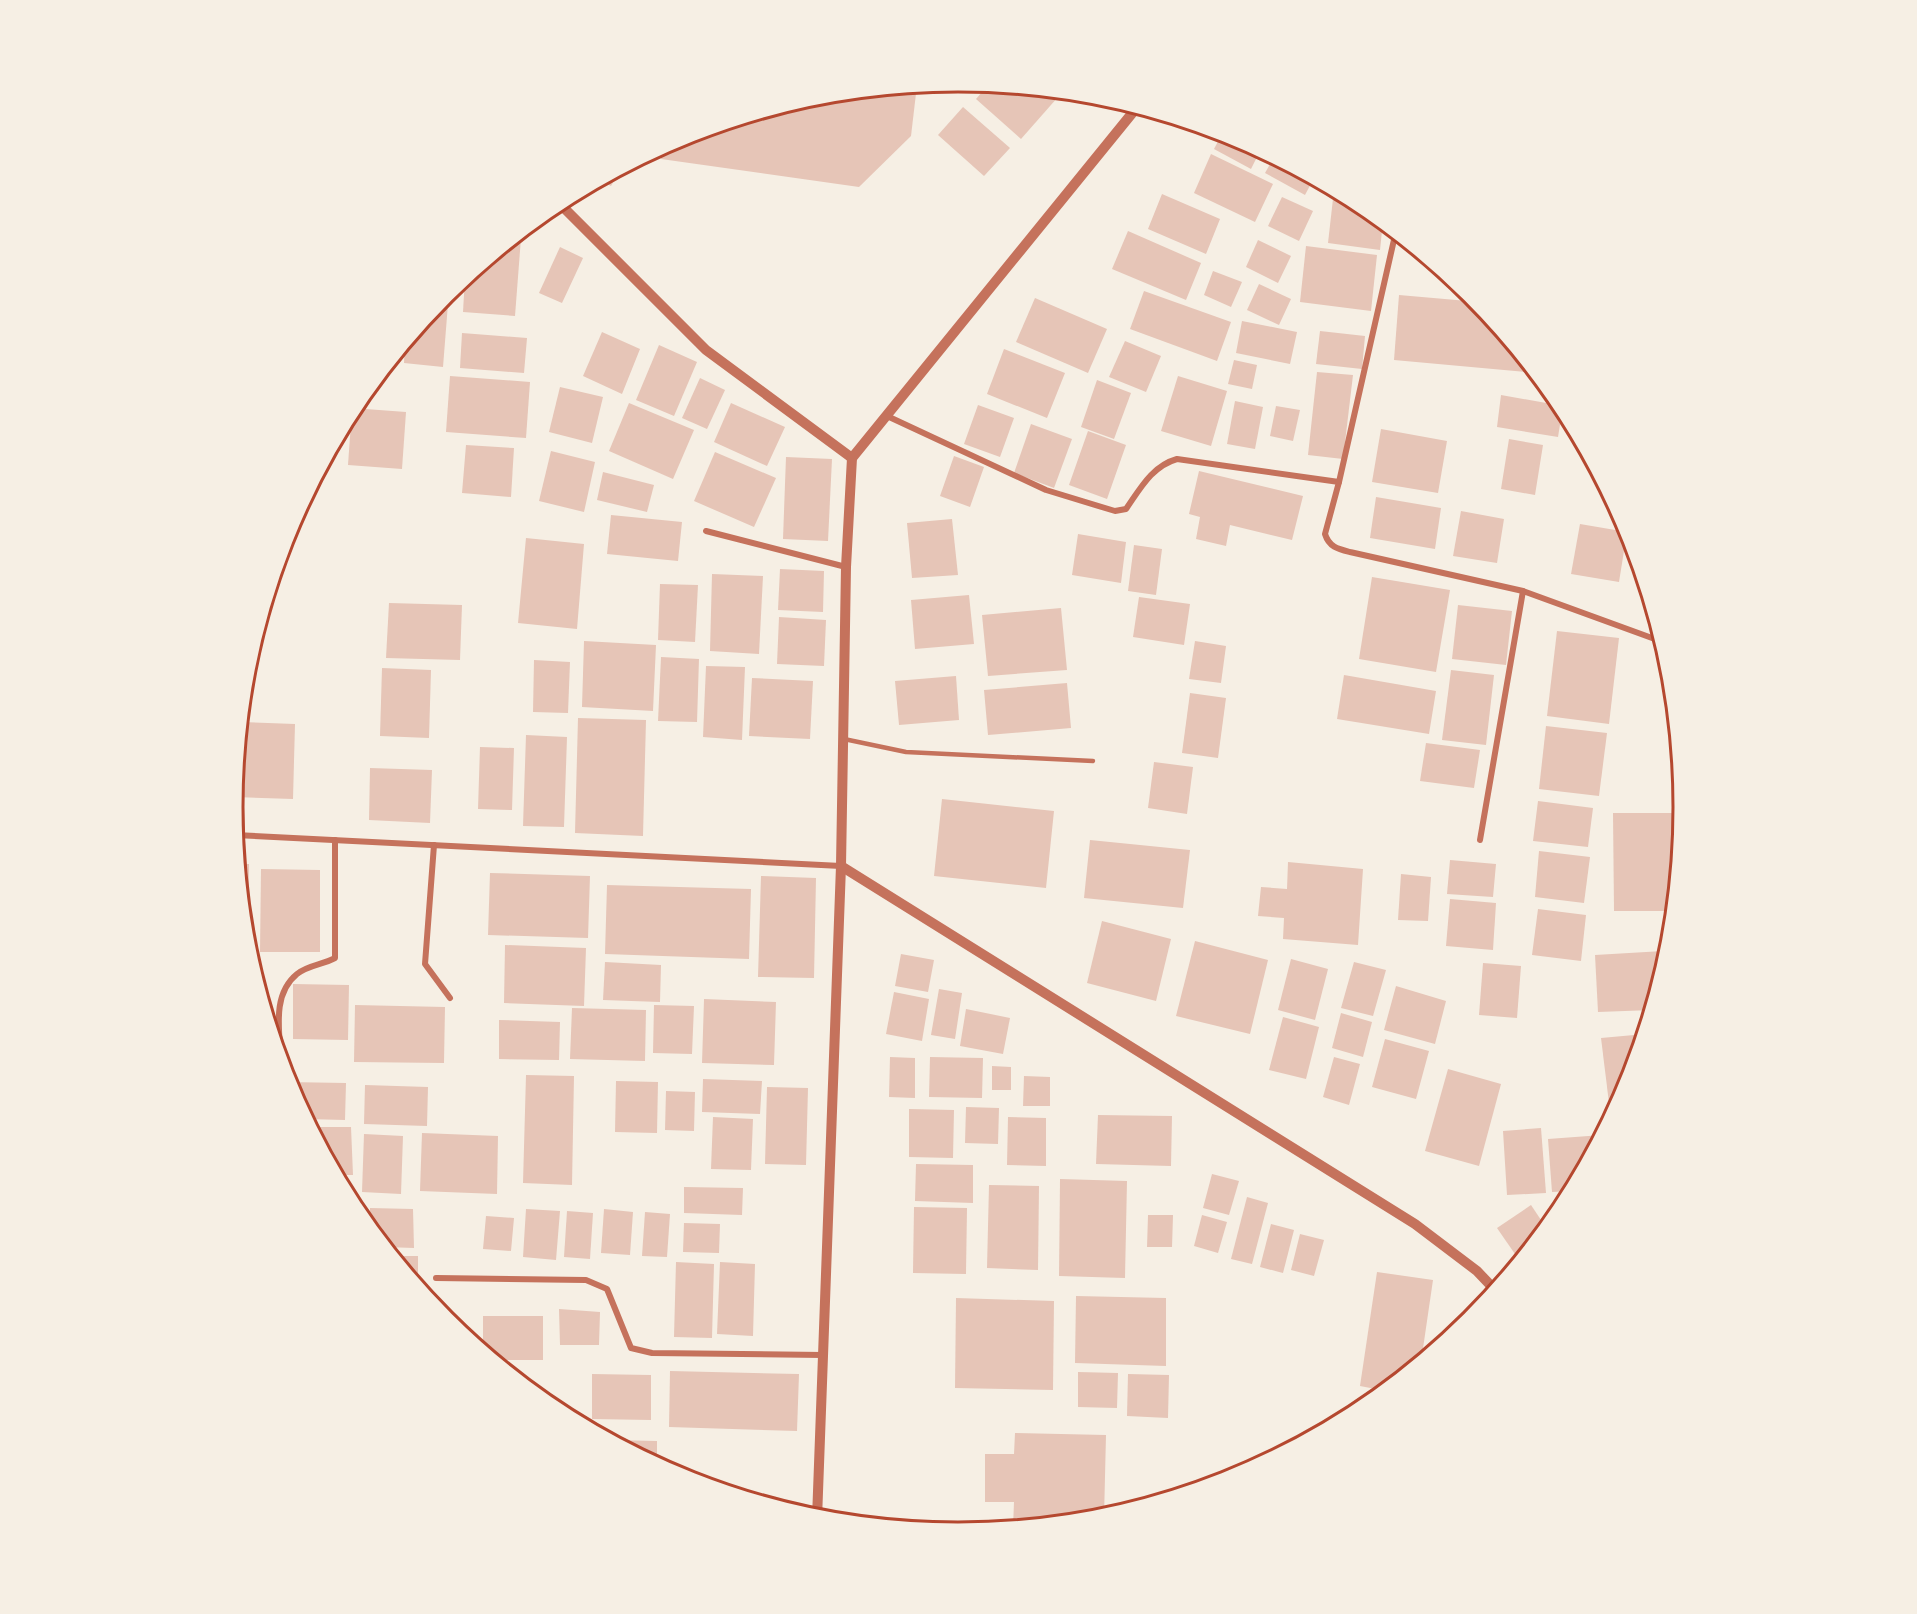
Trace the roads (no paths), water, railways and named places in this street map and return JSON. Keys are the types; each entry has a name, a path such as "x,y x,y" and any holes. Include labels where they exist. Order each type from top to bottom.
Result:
{"street":[{"path":"817,1509 841,866 846,567 852,458 1132,113"},
{"path":"565,209 706,350 852,458"},
{"path":"1394,239 1325,534 1327,542 1335,548 1523,591 1654,639"},
{"path":"886,416 1046,490 1120,512 1126,509 1152,473 1164,463 1177,459 1339,482"},
{"path":"706,531 846,567"},
{"path":"1480,840 1523,591"},
{"path":"244,835 841,866 1415,1224 1477,1272 1490,1285"},
{"path":"280,1034 279,1000 286,986 296,975 309,967 325,964 335,958 335,840"},
{"path":"434,845 424,964 450,998"},
{"path":"436,1278 586,1280 607,1289 631,1348 652,1353 823,1355"}],"lane":[{"path":"844,739 906,752 1093,761"}]}
